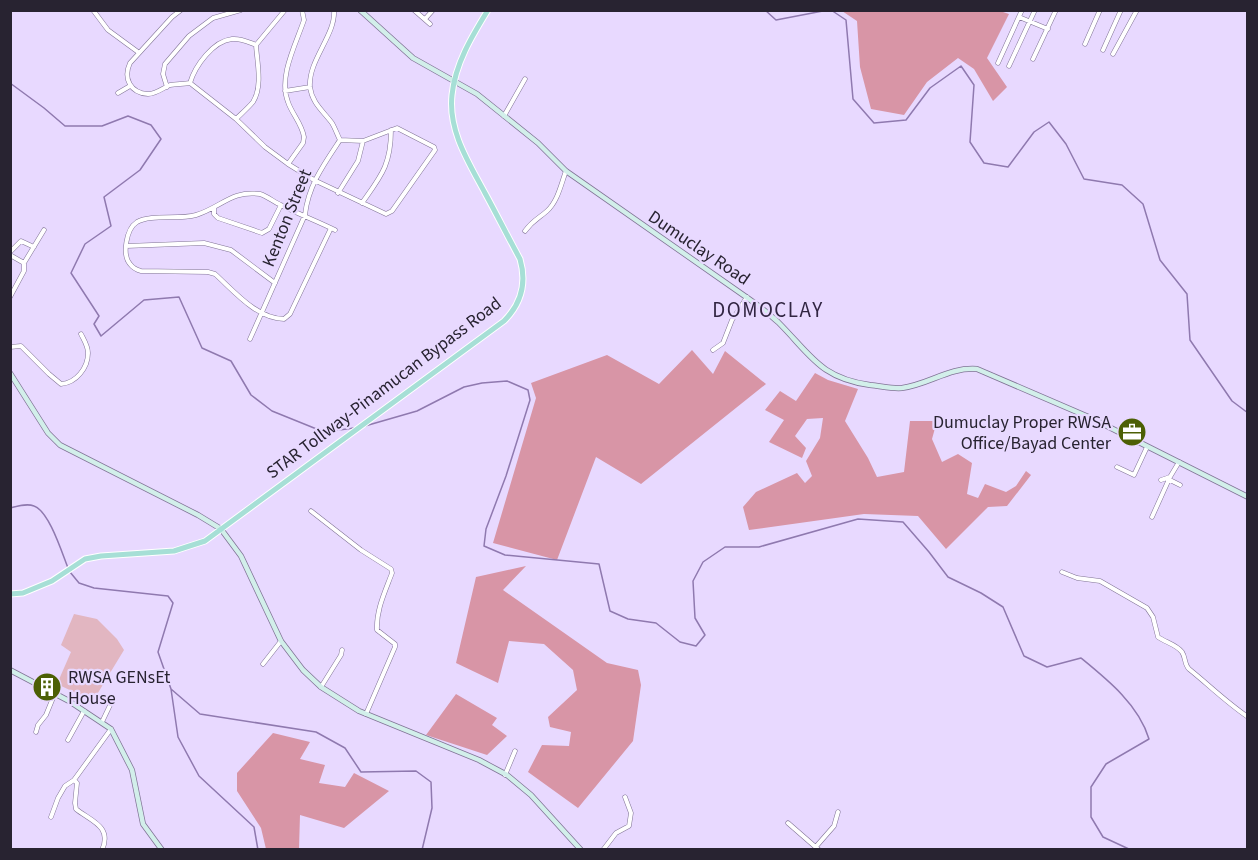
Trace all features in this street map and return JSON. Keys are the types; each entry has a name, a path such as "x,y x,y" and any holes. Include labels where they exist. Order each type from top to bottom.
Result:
{"main road":[{"name":"STAR Tollway-Pinamucan Bypass Road","path":"10,594 23,593 52,581 85,560 101,556 165,552 206,541 504,321 516,307 524,285 520,259 460,146 452,117 452,95 460,62 488,10"}],"street":[{"path":"93,10 108,30 138,52"},
{"path":"181,10 138,52 127,69 126,77 130,86 138,92 149,94 167,87 190,83 288,164 338,193 388,214 435,150 434,147 397,129 363,141 340,140 334,126 315,102 310,87 312,71 332,26 334,10"},
{"path":"210,10 213,18"},
{"path":"167,87 163,74 165,64 189,36 213,18 241,10"},
{"path":"236,119 253,102 257,93 256,45 285,10"},
{"path":"288,164 303,143 304,137 285,91 286,74 304,20 302,10"},
{"name":"Dumuclay Road","path":"360,10 413,58 477,94 538,143 566,171 747,297 777,321 815,363 839,378 898,388 918,385 962,368 977,369 1091,418 1248,497"},
{"path":"414,10 430,24"},
{"path":"425,19 433,10"},
{"path":"998,63 1022,10"},
{"path":"1009,66 1035,10"},
{"path":"1033,59 1056,10"},
{"path":"1085,44 1100,10"},
{"path":"1103,50 1121,10"},
{"path":"1113,54 1137,10"},
{"path":"1019,17 1048,29"},
{"path":"190,83 200,63 225,41 243,40 256,45"},
{"path":"504,116 525,79"},
{"path":"118,93 130,86"},
{"path":"285,91 310,87"},
{"path":"362,204 390,157 392,130"},
{"name":"Kenton Street","path":"250,339 305,215 306,203 314,180 340,140"},
{"path":"338,193 358,161 363,141"},
{"path":"525,231 535,219 549,209 556,199 566,171"},
{"path":"237,194 262,195 305,215 333,229 290,315 284,320 261,313 215,274 208,272 141,272 128,263 126,246 133,226 138,222 147,219 186,217 214,208 237,194"},
{"path":"214,208 214,214 218,218 262,233 269,229 281,205"},
{"path":"10,297 24,271 24,263 44,230"},
{"path":"24,263 10,253 21,241 34,247"},
{"path":"126,246 204,243 231,250 275,283"},
{"path":"713,350 723,343 732,320 747,297"},
{"path":"10,347 21,346 61,384 67,383 79,375 86,364 87,345 81,334"},
{"path":"10,373 48,434 60,445 179,505 221,530 241,556 282,641 303,670 321,687 366,714 479,760 506,774 531,795 581,849"},
{"path":"1117,467 1134,475 1147,447"},
{"path":"1152,517 1179,462"},
{"path":"1161,480 1170,479 1180,485"},
{"path":"310,511 361,550 392,569 376,621 377,630 395,644 395,647 366,714"},
{"path":"1062,572 1077,578 1100,581 1147,608 1153,617 1158,637 1178,648 1188,668 1200,676 1210,689 1248,717"},
{"path":"263,664 282,641"},
{"path":"321,687 342,650"},
{"path":"10,670 85,710 111,729 132,770 143,824 162,849"},
{"path":"36,732 55,693"},
{"path":"102,722 112,701"},
{"path":"68,740 85,710"},
{"path":"51,817 62,791 74,780 111,729"},
{"path":"506,774 515,751"},
{"path":"74,780 77,783 76,809 92,818 100,827 105,842 102,849"},
{"path":"603,849 616,833 629,825 631,813 625,797"},
{"path":"788,823 816,849 834,825 838,812"}],"shaded area":[{"path":"997,10 1009,14 987,58 1007,87 993,101 974,69 958,58 927,82 904,115 871,109 860,67 857,21 842,11"},
{"path":"692,350 713,374 725,351 766,384 641,484 596,457 557,560 493,543 536,398 531,383 607,355 659,384"},
{"path":"815,373 828,380 858,389 845,421 877,477 904,472 910,421 937,421 932,439 942,462 958,454 972,463 967,494 978,498 985,484 1006,492 1016,486 1026,471 1031,475 1007,506 988,507 946,549 918,516 864,514 749,530 743,507 756,492 797,473 805,483 812,476 806,461 820,438 823,418 807,419 795,436 806,448 802,458 769,442 784,420 765,410 780,391 796,401"},
{"path":"526,566 503,590 607,663 638,670 641,685 633,741 578,808 528,772 542,745 569,746 571,732 550,727 548,717 577,690 573,670 544,644 509,641 498,683 456,663 476,577"},
{"path":"74,614 97,619 117,639 124,650 93,701 57,684 71,652 61,645"},
{"path":"456,694 497,718 492,725 507,736 487,755 426,735"},
{"path":"273,733 310,742 300,759 325,765 319,783 345,787 354,773 389,791 344,828 300,815 299,849 266,849 261,828 237,791 237,773"}],"waterway":[{"path":"765,10 776,20 828,10"},
{"path":"831,10 846,20 853,99 874,123 906,120 930,88 961,66 974,85 970,142 984,163 1008,167 1034,132 1049,122 1066,144 1084,179 1122,185 1143,204 1160,260 1187,294 1190,340 1232,401 1248,413"},
{"path":"10,83 65,126 102,126 128,116 151,125 161,139 140,170 104,197 111,226 85,244 71,273 99,316 94,324 101,336 144,300 179,297 202,348 231,361 251,395 272,411 324,432 354,428"},
{"path":"365,426 417,411 464,387 482,383 507,381 528,390 530,400 506,476 486,529 484,546 505,555 599,564 610,611 628,619 656,623 680,642 696,646 705,635 695,618 693,581 703,562 725,547 759,547 858,519 903,522 948,577 1003,607 1024,656 1047,667 1081,658 1112,684 1138,715 1149,739 1106,764 1091,787 1091,817 1103,837 1131,850"},
{"path":"10,508 28,505 40,509 50,524 68,568"},
{"path":"70,572 79,583 94,588 168,596 173,603 158,652 171,689 200,714 316,732 345,748 361,772 416,771 431,782 432,808 422,850"},
{"path":"171,689 178,737 199,776 254,827 258,850"}],"place":[{"name":"Dumuclay Proper RWSA Office/Bayad Center","path":"1132,432"},
{"name":"RWSA GENsEt House","path":"47,687"}],"district":[{"name":"DOMOCLAY","path":"768,310"}]}
